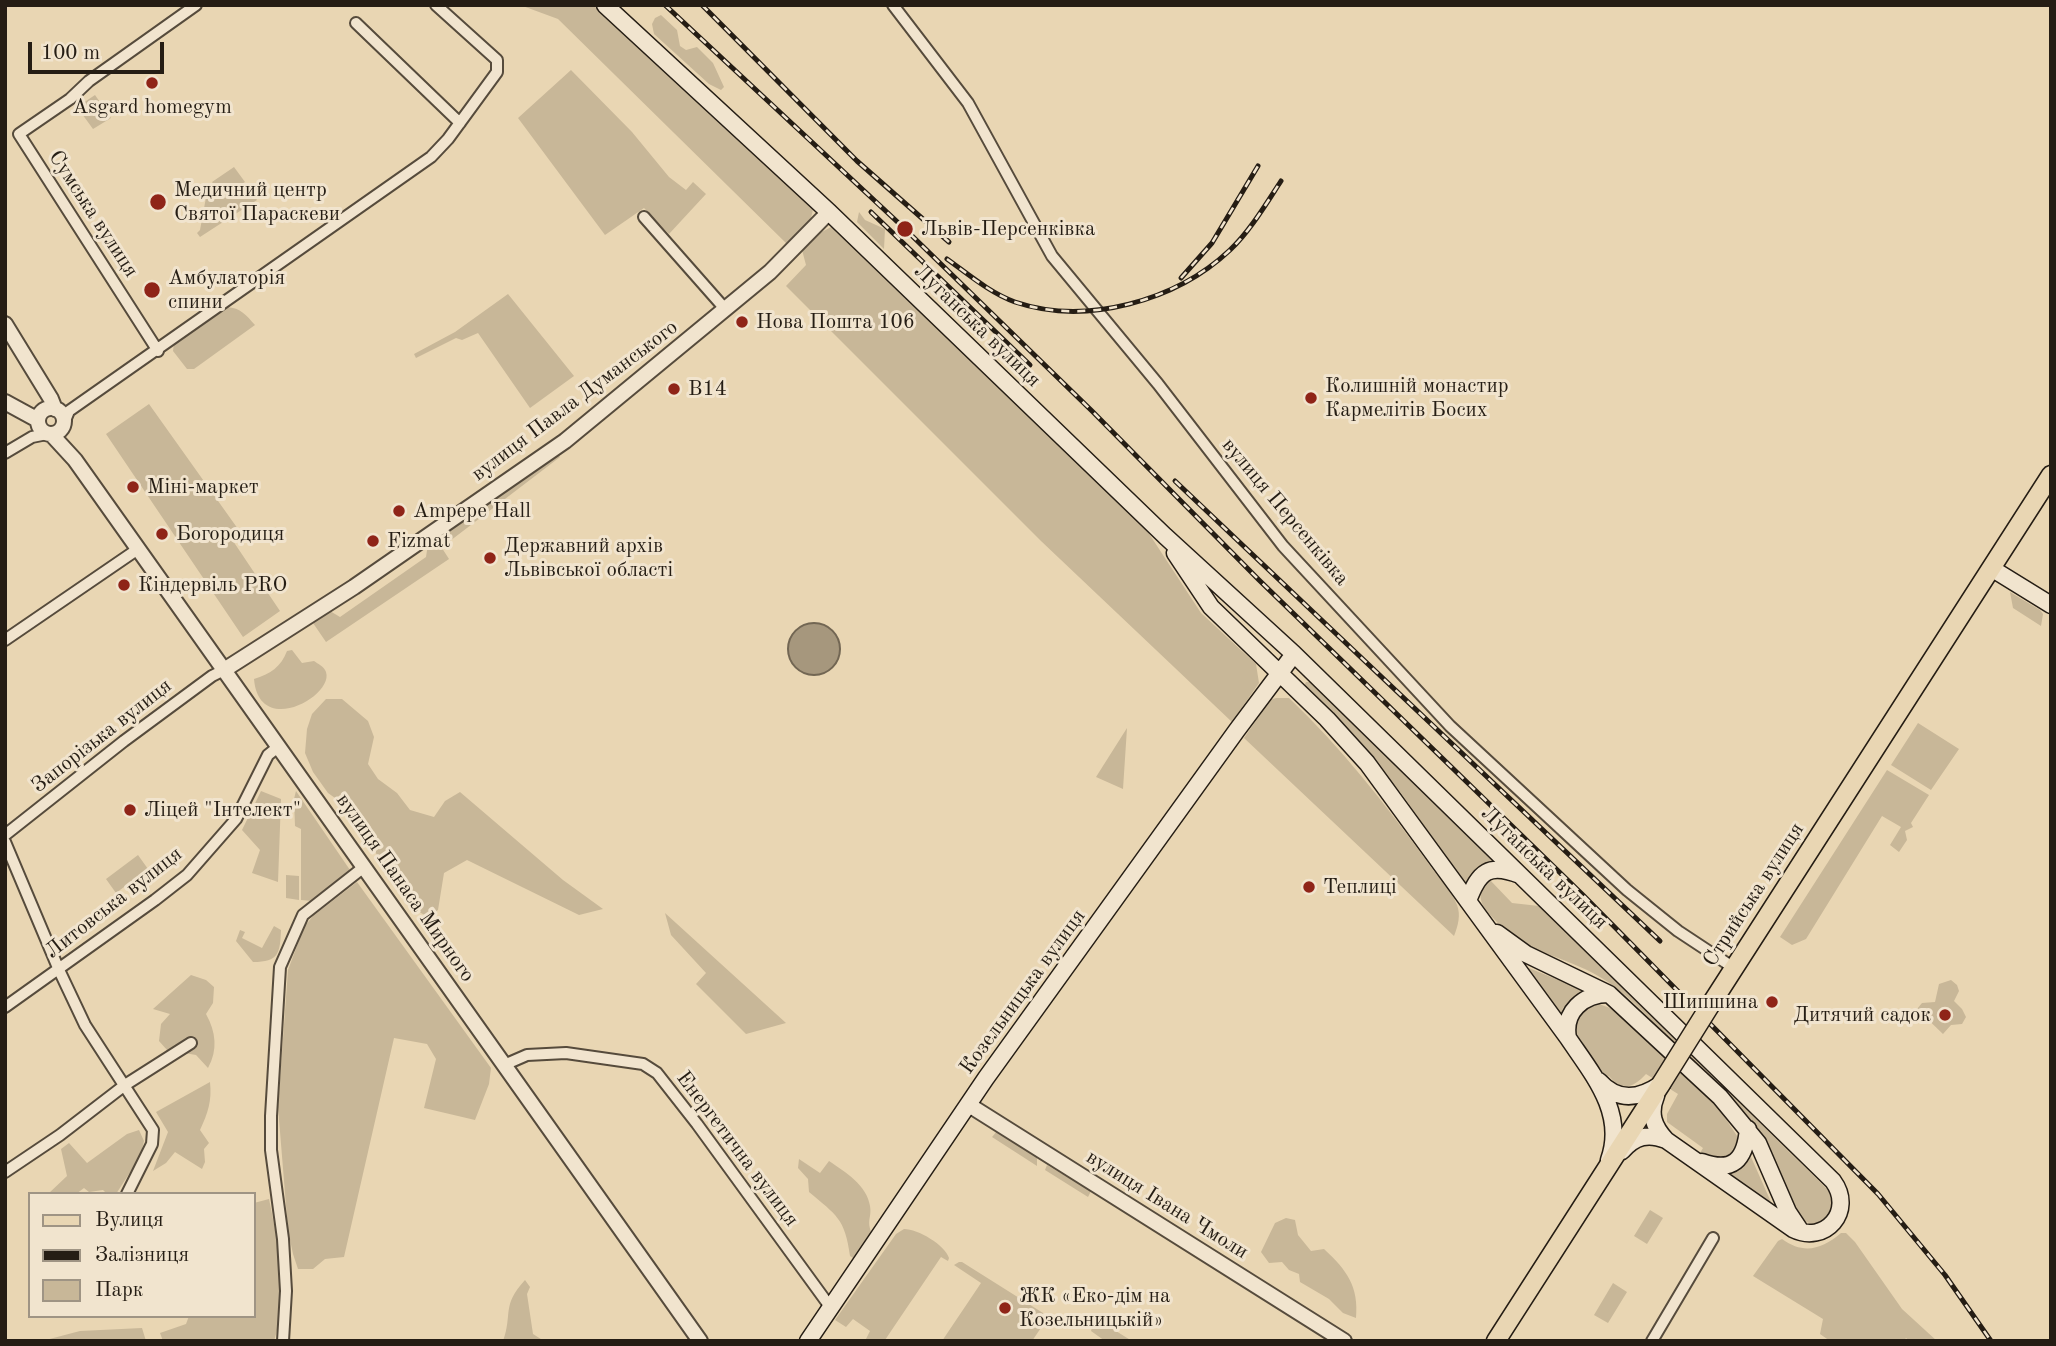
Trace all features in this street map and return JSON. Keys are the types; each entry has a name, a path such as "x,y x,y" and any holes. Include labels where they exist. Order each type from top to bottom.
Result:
{"main road":[{"name":"Луганська вулиця","path":"605,5 829,212 1165,536 1294,654 1833,1181 1841,1199 1840,1213 1834,1223 1824,1231 1805,1234 1795,1225 1763,1152 1748,1129 1720,1097 1609,994 1526,954 1484,922"},
{"name":"Стрийська вулиця","path":"1496,1341 2051,475"},
{"name":"Луганська вулиця","path":"1165,536 1211,607 1327,719 1367,764 1591,1072 1606,1099 1614,1124 1614,1143 1604,1174"},
{"path":"1992,568 2051,605"},
{"name":"Козельницька вулиця","path":"808,1341 969,1105 1294,654"},
{"path":"1468,901 1477,879 1486,872 1503,870 1523,876"},
{"path":"1567,1038 1569,1017 1577,1005 1589,997 1609,994"},
{"name":"Луганська вулиця","path":"1591,1072 1613,1093 1625,1097 1644,1094 1661,1084"},
{"path":"1661,1084 1652,1107 1652,1117 1655,1126 1666,1140 1787,1226 1805,1234"},
{"path":"1692,1158 1716,1167 1732,1164 1745,1150 1748,1129"},
{"path":"1604,1174 1627,1145 1639,1137 1666,1140"}],"street":[{"name":"Сумська вулиця","path":"158,351 19,134 196,5"},
{"path":"5,453 158,351 431,157 497,72 497,61 436,5"},
{"name":"вулиця Персенківка","path":"893,5 968,103 1052,256 1158,384 1283,546 1450,726 1627,890 1678,931 1734,968"},
{"path":"356,23 460,123"},
{"name":"вулиця Павла Думанського","path":"224,670 354,587 565,441 770,272 829,212"},
{"path":"644,218 726,310"},
{"name":"вулиця Панаса Мирного","path":"5,324 51,399 52,423 75,460 700,1341"},
{"path":"5,402 52,423"},
{"path":"5,640 138,549"},
{"name":"Запорізька вулиця","path":"5,835 124,741 224,670"},
{"name":"Литовська вулиця","path":"5,1007 187,875 236,819 268,755 278,747"},
{"path":"5,842 85,1025 153,1130 154,1137 128,1192"},
{"path":"283,1341 286,1291 284,1250 271,1150 280,967 303,915 364,867"},
{"path":"5,1172 60,1135 125,1085 191,1043"},
{"name":"Енергетична вулиця","path":"504,1065 527,1055 566,1053 643,1064 657,1073 831,1308"},
{"name":"вулиця Івана Чмоли","path":"969,1105 1344,1341"},
{"path":"1652,1341 1713,1238"}],"green space":[{"path":"520,5 593,5 813,204 811,217 805,227 788,245 558,19"},
{"path":"661,15 677,30 680,46 686,50 697,47 713,63 724,87 721,90 709,84 654,34 652,24 655,18"},
{"path":"571,70 632,132 669,177 686,190 693,182 706,194 669,234 644,208 605,235 518,118"},
{"path":"95,95 111,118 93,129 77,107"},
{"path":"234,167 245,182 242,184 247,185 257,200 200,237 197,233 200,230 207,192 215,186 212,182"},
{"path":"859,212 865,220 885,229 884,249 857,222"},
{"path":"835,227 915,307 926,313 1144,526 1201,613 1256,664 1259,683 1232,722 1041,541 786,286 806,265 802,250 820,233"},
{"path":"508,294 574,376 530,408 478,333 462,340 456,338 416,358 414,354 455,332"},
{"path":"227,307 240,310 255,325 194,369 187,369 173,351 174,343"},
{"path":"149,404 238,529 229,535 280,611 243,637 106,434"},
{"path":"558,454 560,457 446,544 448,530"},
{"path":"428,544 440,545 449,559 326,642 313,623 330,611 340,617 426,557"},
{"path":"2010,592 2040,610 2043,614 2041,626 2013,608"},
{"path":"292,650 302,663 314,661 322,667 326,672 325,682 319,692 295,707 281,709 268,706 259,697 254,679 274,669 287,651"},
{"path":"1306,682 1310,682 1491,859 1489,867 1469,889 1401,793 1353,735 1304,686"},
{"path":"1289,698 1326,736 1378,797 1447,887 1459,913 1454,936 1244,738 1270,700"},
{"path":"326,699 342,699 368,721 374,737 368,764 378,779 397,793 410,810 434,817 445,801 460,792 563,880 603,909 579,915 467,860 444,873 438,910 428,917 414,909 387,873 367,837 353,824 342,803 328,793 313,772 305,753 307,729 312,714"},
{"path":"1918,723 1959,749 1931,790 1891,765"},
{"path":"1127,728 1123,789 1096,777"},
{"path":"1887,770 1929,795 1911,823 1913,827 1905,831 1907,840 1899,852 1890,845 1901,827 1882,816 1806,939 1792,945 1780,937"},
{"path":"261,791 281,799 278,882 252,873 260,850 242,830"},
{"path":"296,791 350,870 312,901 301,900 301,829 295,826"},
{"path":"138,855 148,869 116,893 106,879"},
{"path":"286,875 299,876 299,900 286,898"},
{"path":"1490,880 1512,903 1539,906 1828,1190 1833,1205 1827,1218 1814,1225 1799,1219 1770,1150 1746,1114 1626,996 1593,973 1519,940 1493,918 1481,899 1483,885"},
{"path":"357,882 491,1068 489,1084 475,1120 424,1108 436,1059 427,1044 394,1038 344,1257 325,1259 313,1269 298,1269 288,1230 278,1107 288,970 304,927 313,916"},
{"path":"665,913 786,1023 746,1034 696,984 706,973 671,935"},
{"path":"274,926 281,930 279,950 273,958 253,962 236,941 240,930 245,932 242,938 262,948"},
{"path":"1519,964 1583,990 1563,1008 1559,1020"},
{"path":"191,975 206,980 214,987 213,1003 206,1014 215,1041 208,1068 196,1055 167,1050 159,1041 161,1024 170,1014 153,1009"},
{"name":"Дитячий садок","path":"1951,980 1959,991 1954,1001 1966,1017 1962,1024 1951,1025 1943,1034 1917,1009 1922,1003 1935,1002 1939,984"},
{"path":"1599,1004 1621,1015 1720,1110 1739,1139 1730,1156 1719,1159 1700,1153 1703,1148 1667,1122 1667,1114 1678,1094 1646,1074 1628,1086 1618,1084 1609,1076 1606,1078 1576,1034 1576,1023 1581,1014"},
{"path":"210,1082 209,1107 200,1130 209,1143 204,1149 205,1162 202,1169 175,1152 166,1163 153,1171 168,1132 156,1112"},
{"path":"139,1130 144,1141 140,1157 117,1192 89,1192 84,1188 79,1192 50,1192 67,1176 61,1149 69,1143 87,1163 127,1134"},
{"path":"997,1131 1037,1157 1037,1166 992,1137"},
{"path":"1751,1157 1775,1211 1727,1177 1745,1165"},
{"path":"799,1159 820,1173 829,1161 865,1192 870,1206 869,1225 872,1234 856,1260 850,1256 845,1233 838,1218 809,1192 808,1179 798,1168"},
{"path":"1047,1165 1091,1191 1088,1197 1045,1170"},
{"path":"269,1199 281,1270 281,1306 274,1341 163,1341 160,1333 186,1324 188,1318 256,1318 256,1202"},
{"path":"1650,1210 1663,1218 1647,1244 1634,1236"},
{"path":"1286,1218 1295,1220 1298,1235 1311,1251 1324,1249 1345,1272 1356,1297 1356,1318 1343,1313 1329,1299 1300,1282 1299,1274 1289,1270 1282,1262 1269,1263 1261,1252 1275,1223"},
{"path":"904,1229 937,1243 946,1253 948,1261 941,1257 885,1340 866,1339 870,1331 853,1319 846,1327 835,1320 896,1234"},
{"path":"1841,1233 1846,1233 1855,1242 1902,1309 1937,1341 1909,1341 1906,1338 1904,1341 1830,1341 1820,1334 1823,1319 1753,1276 1782,1239 1798,1247 1813,1248 1827,1243"},
{"path":"959,1262 1043,1313 1045,1322 1032,1341 942,1341 981,1283 954,1265"},
{"path":"525,1280 530,1287 527,1294 533,1334 544,1341 503,1341 510,1304"},
{"path":"1613,1283 1627,1292 1608,1323 1594,1315"},
{"path":"1095,1318 1132,1341 1105,1341 1091,1331"},
{"path":"142,1328 146,1341 42,1341 80,1331"}],"shaded area":[{"path":"814,623 833,630 840,649 833,668 814,675 795,668 788,649 795,630"}],"railway":[{"path":"665,5 905,229 1092,411 1259,580 1583,895 1878,1194 1945,1275 1991,1341"},
{"path":"702,5 857,161 949,242"},
{"path":"1181,278 1212,243 1258,166"},
{"path":"947,259 1006,298 1042,309 1100,310 1129,304 1184,283 1208,268 1244,234 1281,181"},
{"path":"871,212 1030,365"},
{"path":"1175,481 1660,941"}],"place":[{"name":"Asgard homegym","path":"152,83"},
{"name":"Медичний центр Святої Параскеви","path":"158,202"},
{"name":"Львів-Персенківка","path":"905,229"},
{"name":"Амбулаторія спини","path":"152,290"},
{"name":"Нова Пошта 106","path":"742,322"},
{"name":"В14","path":"674,389"},
{"name":"Колишній монастир Кармелітів Босих","path":"1311,398"},
{"name":"Міні-маркет","path":"133,487"},
{"name":"Ampepe Hall","path":"399,511"},
{"name":"Богородиця","path":"162,534"},
{"name":"Fizmat","path":"373,541"},
{"name":"Державний архів Львівської області","path":"490,558"},
{"name":"Кіндервіль PRO","path":"124,585"},
{"name":"Ліцей \"Інтелект\"","path":"130,810"},
{"name":"Теплиці","path":"1309,887"},
{"name":"Шипшина","path":"1772,1002"},
{"name":"Дитячий садок","path":"1945,1015"},
{"name":"ЖК «Еко-дім на Козельницькій»","path":"1005,1308"}]}
